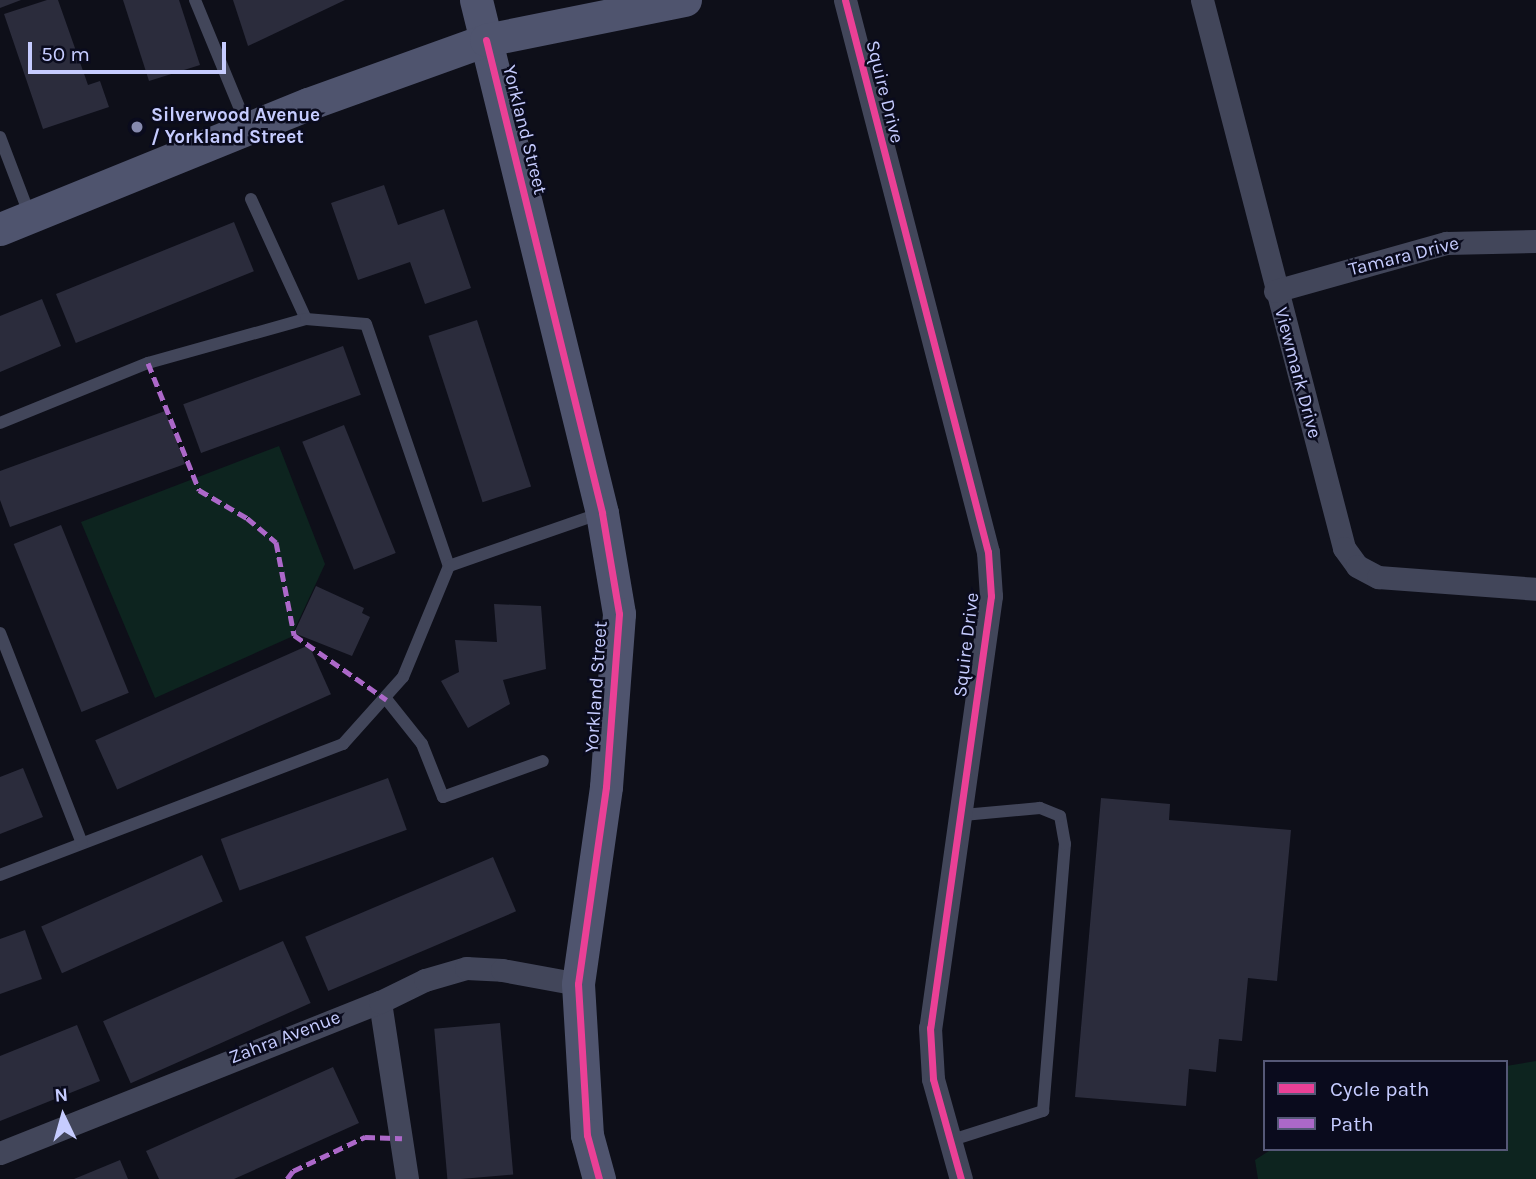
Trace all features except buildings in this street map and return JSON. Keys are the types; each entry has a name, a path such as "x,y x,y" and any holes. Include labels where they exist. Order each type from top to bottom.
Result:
{"street":[{"name":"Yorkland Street","path":"476,0 601,513 619,614 606,787 578,984 587,1135 598,1179"},
{"path":"0,229 248,128 486,40 685,0"},
{"name":"Squire Drive","path":"845,0 988,552 991,596 963,816 942,920 930,1028 933,1079 961,1179"},
{"name":"Viewmark Drive","path":"1202,0 1275,291 1344,548 1357,566 1378,577 1536,589"},
{"name":"Tamara Drive","path":"1275,291 1446,243 1536,241"},
{"name":"Zahra Avenue","path":"0,1153 380,1002 425,980 466,968 502,970 578,984"},
{"path":"380,1002 407,1179"}],"lane":[{"path":"195,0 248,128"},
{"path":"0,137 30,216"},
{"path":"251,200 306,319"},
{"path":"0,423 148,363 306,319 366,324 449,566 403,677 387,700 343,744 0,875"},
{"path":"449,566 601,513"},
{"path":"0,633 82,843"},
{"path":"387,700 422,744 443,797 542,761"},
{"path":"949,1141 1043,1111 1065,844 1060,816 1040,808 963,816"}],"green space":[{"path":"279,446 325,564 291,637 155,698 81,522"},
{"path":"1536,1061 1536,1179 1258,1179 1255,1160 1269,1151 1508,1151 1508,1066"}],"marked path":[{"path":"148,363 199,490 247,518 276,542 294,635 387,700"},
{"path":"287,1179 293,1171 365,1137 402,1138"}],"cycle path":[{"path":"845,0 988,552 991,596 930,1028 933,1079 961,1179"},
{"path":"486,40 602,513 619,614 606,787 578,984 587,1135 599,1179"}],"place":[{"name":"Silverwood Avenue / Yorkland Street","path":"137,127"}]}
